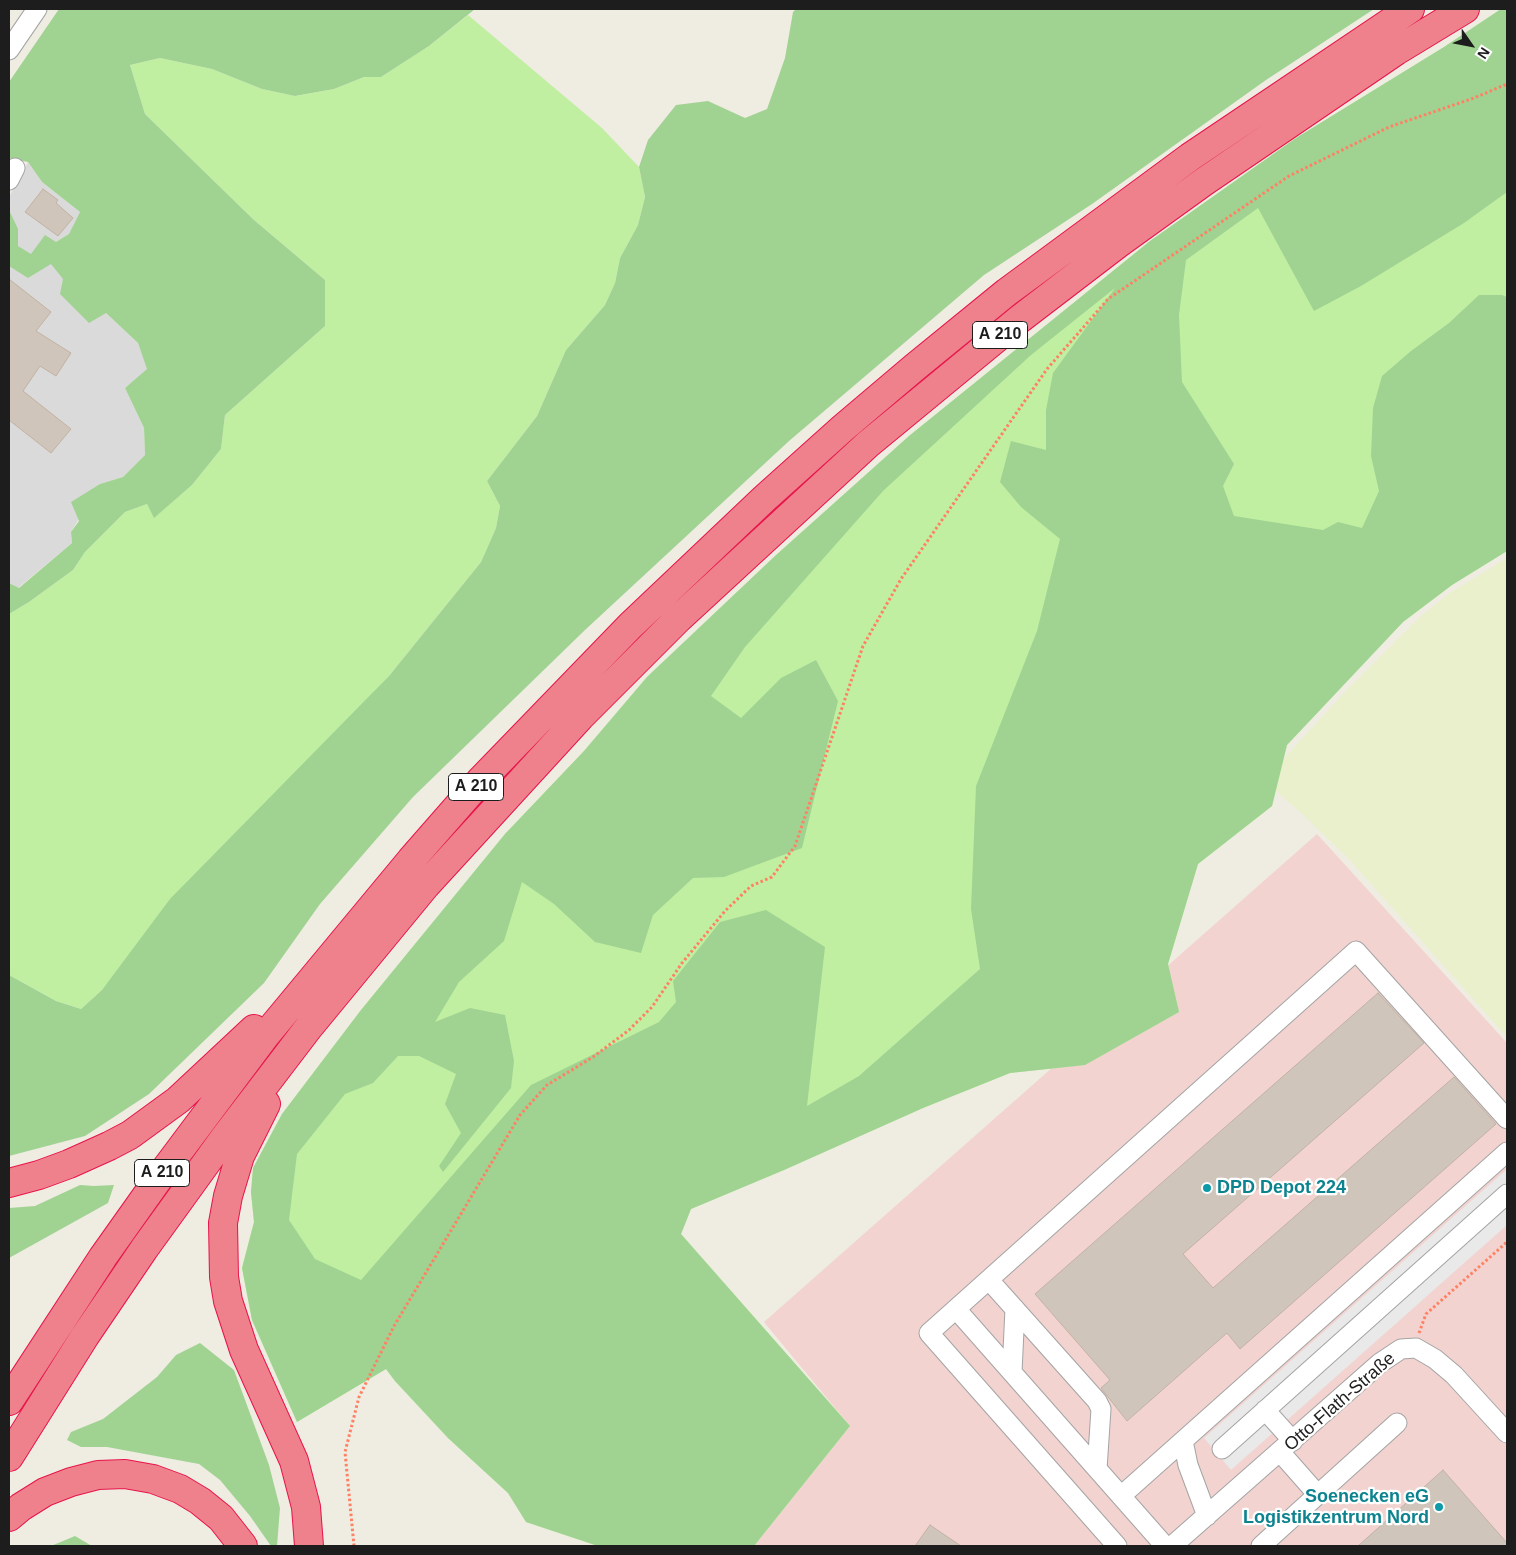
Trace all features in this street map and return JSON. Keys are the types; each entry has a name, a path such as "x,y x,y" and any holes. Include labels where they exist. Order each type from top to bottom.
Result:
{"highway":[{"name":"A 210","path":"9,1402 92,1272 164,1171 265,1036 417,852 541,717 672,585 843,428 1007,292 1094,226 1247,117 1410,9"},
{"name":"A 210","path":"9,1457 85,1336 144,1250 209,1159 309,1027 426,885 580,717 678,619 868,444 1022,318 1205,181 1396,51 1465,9"},
{"path":"9,1183 39,1175 94,1154 130,1134 156,1116 178,1100 202,1078 331,955"},
{"path":"309,1027 278,1081 240,1156 228,1196 222,1240 224,1277 235,1326 294,1461 306,1507 309,1546"},
{"path":"9,1517 45,1492 71,1482 98,1475 125,1474 153,1479 180,1489 200,1501 221,1518 243,1546"}],"street":[{"path":"9,50 36,9"},
{"path":"1117,1546 929,1333 1356,951 1507,1119"},
{"path":"1121,1496 1507,1152"},
{"path":"1222,1450 1507,1194"},
{"path":"989,1280 1097,1401 1101,1409 1097,1469"},
{"path":"956,1309 1165,1546"},
{"path":"1012,1372 1015,1309"},
{"name":"Otto-Flath-Straße","path":"1172,1546 1380,1363 1401,1349 1416,1348 1435,1359 1454,1375 1507,1433"},
{"path":"1261,1414 1318,1495"},
{"path":"1260,1546 1397,1423"},
{"path":"1183,1441 1188,1465 1206,1516"}],"path":[{"path":"354,1546 345,1452 359,1397 394,1326 520,1115 547,1085 593,1057 629,1030 652,1007 682,963 724,911 751,886 772,877 795,846 863,646 900,579 1047,369 1108,299 1289,176 1390,127 1474,98 1507,84"},
{"path":"1416,1348 1426,1314 1507,1242"}],"shaded area":[{"path":"28,162 42,182 80,212 70,234 56,242 106,313 138,343 148,369 125,388 144,428 145,455 123,477 100,484 71,532 72,543 18,588 9,583 9,197"},
{"path":"1317,834 1507,1043 1507,1546 754,1546 850,1426 764,1322"},
{"path":"1507,1169 1507,1225 1231,1470 1204,1438"}],"green space":[{"path":"59,9 475,9 429,46 381,77 364,77 334,89 295,96 262,89 212,69 160,58 130,65 145,114 254,220 325,280 325,326 225,415 221,449 192,485 154,518 147,504 125,512 85,552 73,570 9,614 9,583 19,588 72,543 71,532 79,521 71,502 100,484 123,477 145,455 144,428 125,388 147,369 138,343 106,313 89,323 60,294 63,279 51,264 28,278 9,266 9,210 18,229 18,246 31,254 45,235 56,242 69,234 80,212 42,182 28,162 9,158 9,82"},
{"path":"796,9 1374,9 1266,80 1092,204 984,275 789,441 585,630 413,797 320,904 264,983 149,1094 85,1136 9,1156 9,975 56,1001 81,1009 102,990 170,899 389,676 481,562 496,528 500,506 487,481 537,416 566,350 605,305 615,283 620,258 638,225 645,197 639,167 648,140 676,105 708,101 745,118 767,109 785,58 793,12"},
{"path":"1501,9 1507,9 1507,551 1452,585 1403,622 1287,745 1272,806 1198,864 1168,964 1179,1012 1085,1065 1010,1073 923,1108 691,1209 681,1234 850,1426 754,1546 598,1546 526,1522 508,1493 448,1438 386,1369 297,1422 252,1320 242,1268 254,1222 251,1192 253,1168 282,1114 361,1010 505,834 584,751 647,677 775,556 909,436 1150,241 1296,138 1444,47"},
{"path":"1501,9 1507,9 1507,192 1464,223 1361,286 1314,311 1258,208 1186,260 1179,315 1182,382 1234,464 1223,486 1234,516 1323,530 1338,522 1362,528 1379,491 1371,456 1373,408 1382,376 1411,351 1449,323 1479,295 1502,295 1507,297 1507,551 1452,585 1403,622 1287,745 1272,806 1198,864 1168,964 1179,1012 1085,1065 1010,1073 923,1108 691,1209 681,1234 850,1426 754,1546 598,1546 526,1522 508,1493 448,1438 386,1369 297,1422 252,1320 242,1268 254,1222 251,1192 253,1168 282,1114 361,1010 505,834 584,751 647,677 775,556 909,436 1150,241 1296,138 1444,47","holes":["1115,288 1053,373 1046,410 1046,450 1011,441 1000,482 1021,507 1060,539 1037,631 976,786 971,909 980,969 859,1076 807,1106 825,947 766,910 720,922 673,981 676,1002 659,1022 531,1085 361,1280 315,1259 289,1220 297,1154 345,1094 373,1083 398,1056 419,1056 456,1074 445,1104 461,1133 439,1166 443,1172 511,1088 514,1061 505,1015 470,1008 435,1022 459,982 504,941 522,882 554,904 595,942 641,953 653,915 693,878 724,877 802,848 838,701 816,660 781,678 741,718 711,696 745,647 883,491 1031,355"]},
{"path":"468,15 602,128 639,167 645,197 638,225 620,258 615,283 605,305 566,350 537,416 487,481 500,506 496,528 481,562 389,676 102,990 81,1009 56,1001 9,975 9,614 73,570 85,552 125,512 147,504 154,517 192,485 221,449 225,415 325,326 325,280 254,220 145,114 130,65 160,58 212,69 262,89 296,96 334,89 364,77 381,77 429,46"},
{"path":"1507,558 1507,1037 1349,859 1264,780 1347,690 1420,617 1450,593"},
{"path":"80,1185 114,1185 108,1203 9,1258 9,1208 35,1206"},
{"path":"200,1343 234,1370 269,1465 280,1508 277,1546 271,1546 250,1516 220,1480 199,1464 107,1447 81,1447 67,1440 71,1432 103,1419 157,1377 176,1355"},
{"path":"75,1536 92,1546 51,1546"}],"building":[{"path":"43,189 58,200 56,203 73,218 58,236 25,212"},
{"path":"9,279 51,312 36,331 71,353 56,376 40,366 23,391 71,429 51,453 9,420"},
{"name":"DPD Depot 224","path":"1378,993 1424,1043 1183,1254 1213,1288 1454,1077 1496,1124 1240,1349 1227,1333 1127,1421 1101,1388 1110,1380 1035,1294"},
{"name":"Soenecken eG Logistikzentrum Nord","path":"1443,1470 1507,1543 1507,1546 1358,1546"},
{"path":"930,1525 961,1546 915,1546"}],"place":[{"name":"DPD Depot 224","path":"1207,1188"},
{"name":"Soenecken eG Logistikzentrum Nord","path":"1439,1507"}]}
